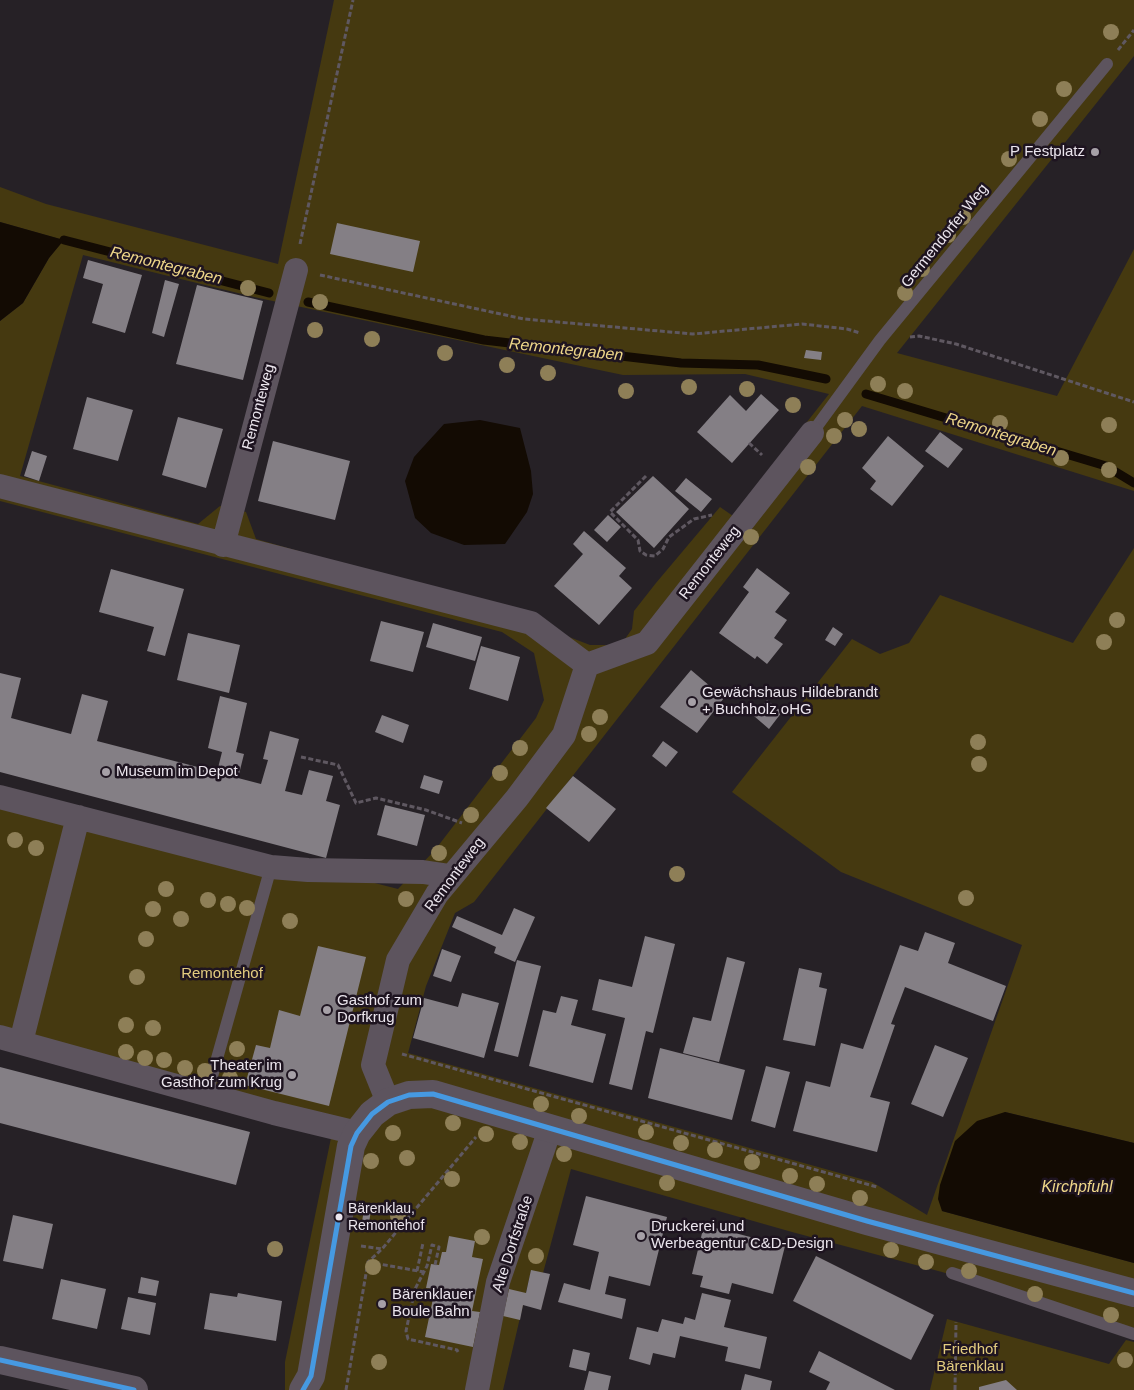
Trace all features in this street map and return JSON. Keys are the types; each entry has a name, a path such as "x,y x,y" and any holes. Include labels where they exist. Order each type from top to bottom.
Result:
{"street":[{"name":"Remonteweg","path":"223,545 296,270"},
{"name":"Remonteweg","path":"388,1102 373,1065 398,960 437,894 450,876 517,798 564,735 587,665 647,643 812,433"},
{"path":"0,486 530,623 587,665"},
{"path":"0,796 270,866 308,870 423,872 450,876"},
{"path":"78,817 10,1040 357,1133"},
{"path":"303,1390 311,1376 351,1146 357,1133 372,1114 388,1102 409,1095 433,1094 877,1224 1134,1292"},
{"name":"Alte Dorfstraße","path":"477,1390 498,1282 550,1129"},
{"path":"0,1360 134,1390"}],"lane":[{"name":"Germendorfer Weg","path":"812,433 880,340 1107,64"},
{"path":"207,1094 270,866"},
{"path":"952,1273 1117,1330 1134,1334"}],"path":[{"path":"353,0 296,270 524,319 693,334 802,324 847,329 880,340 919,336 956,344 1134,402"},
{"path":"646,476 610,512 638,540 640,551 646,555 655,556 663,549 669,537 694,518 713,515"},
{"path":"674,526 678,529"},
{"path":"301,757 338,765 356,803 376,798 426,810 458,820 483,837"},
{"path":"378,1047 877,1187"},
{"path":"346,1390 368,1262 382,1249 474,1137 482,1139"},
{"path":"417,1271 423,1243"},
{"path":"435,1265 439,1247 432,1245 424,1272 415,1289 406,1331 408,1339 457,1350 460,1358"},
{"path":"429,1258 437,1259"},
{"path":"368,1262 424,1272"},
{"path":"955,1390 956,1322"}],"green space":[{"name":"Remontehof","path":"334,0 1134,0 1134,56 897,353 1057,396 1134,249 1134,491 862,406 474,902 455,913 426,986 408,1053 872,1182 927,1215 1022,945 841,872 732,792 852,639 880,654 909,643 940,595 1073,643 1134,548 1134,1143 1005,1112 942,1211 1134,1263 1134,1328 942,1272 792,1232 571,1169 543,1273 531,1271 503,1390 285,1390 285,1362 332,1133 0,1047 0,787 398,889 435,850 536,718 544,700 534,653 502,632 0,501 0,321 23,303 49,258 63,240 0,222 0,187 46,204 278,264","holes":["83,255 254,297 623,375 745,374 829,394 733,516 720,507 634,611 632,629 625,639 610,645 590,645 475,601 256,539 246,512 220,506 198,524 20,476"]},
{"name":"Friedhof Bärenklau","path":"947,1319 1109,1364 1126,1340 1134,1342 1134,1390 930,1390"}],"water":[{"path":"0,222 64,240 49,258 23,303 0,321"},
{"path":"480,420 520,428 531,471 533,494 527,512 505,544 464,545 431,533 415,518 405,481 414,457 444,424"},
{"name":"Kirchpfuhl","path":"1005,1112 1134,1143 1134,1263 942,1211 938,1199 940,1185 955,1141 977,1121"}],"building":[{"path":"337,223 420,241 413,272 330,254"},
{"path":"88,260 142,275 125,333 92,323 103,284 83,278"},
{"path":"165,280 179,284 164,337 152,333"},
{"path":"197,285 263,301 243,380 176,364"},
{"path":"806,350 822,352 821,360 804,358"},
{"path":"761,394 779,410 732,463 697,432 730,395 746,411"},
{"path":"87,397 133,410 118,461 73,449"},
{"path":"178,417 223,429 206,488 162,475"},
{"path":"940,432 963,449 948,468 925,451"},
{"path":"888,436 924,466 892,506 870,489 876,481 862,468"},
{"path":"273,441 350,461 335,520 258,501"},
{"path":"32,451 47,456 39,481 24,476"},
{"path":"653,476 689,509 654,548 616,512"},
{"path":"686,478 712,499 701,512 675,491"},
{"path":"608,515 621,527 607,542 594,530"},
{"path":"584,531 626,568 619,576 632,588 599,625 554,586 583,554 573,544"},
{"path":"757,568 790,593 775,612 787,620 774,638 783,644 767,664 757,656 755,659 719,633 749,592 743,587"},
{"path":"111,569 184,589 165,656 147,651 154,627 99,612"},
{"path":"381,621 424,632 413,672 370,661"},
{"path":"433,623 482,637 475,661 426,647"},
{"path":"833,627 843,634 835,646 825,640"},
{"path":"188,633 240,645 229,693 177,680"},
{"path":"481,646 520,657 508,701 469,689"},
{"name":"Gewächshaus Hildebrandt + Buchholz oHG","path":"691,670 724,698 697,733 660,707"},
{"path":"0,673 21,678 11,718 71,734 82,694 108,701 97,741 217,772 222,752 208,748 220,696 247,703 236,752 244,754 238,778 261,784 268,760 263,759 270,731 299,739 285,791 302,795 309,770 333,776 326,801 340,805 326,858 0,772"},
{"path":"767,700 782,712 769,729 754,716"},
{"path":"382,715 409,725 403,743 375,732"},
{"path":"663,741 678,752 666,767 652,756"},
{"path":"424,775 443,781 439,794 420,788"},
{"path":"573,776 616,809 589,842 546,808"},
{"path":"385,805 425,815 417,846 377,835"},
{"path":"514,908 535,917 515,962 494,953 496,947 452,927 457,916 502,935"},
{"path":"925,932 955,943 948,963 1006,986 993,1021 905,987 891,1024 895,1025 870,1097 890,1102 877,1152 793,1131 806,1081 830,1087 841,1043 863,1049 900,945 918,951"},
{"path":"645,936 675,944 653,1033 646,1031 632,1090 609,1084 625,1018 592,1010 599,979 632,987"},
{"path":"318,946 366,957 329,1106 245,1085 256,1045 270,1048 279,1010 300,1016"},
{"path":"442,949 461,956 451,982 433,976"},
{"path":"727,957 745,962 719,1062 683,1053 693,1017 711,1021"},
{"path":"517,960 541,966 518,1057 494,1051"},
{"path":"799,968 822,973 819,987 827,989 815,1046 783,1040"},
{"path":"462,993 499,1003 484,1058 413,1038 424,998 458,1007"},
{"path":"561,996 578,1000 571,1025 606,1034 593,1083 529,1066 543,1010 556,1013"},
{"path":"935,1045 968,1058 943,1117 911,1104"},
{"path":"660,1048 745,1070 732,1120 648,1098"},
{"path":"766,1066 790,1072 775,1128 751,1121"},
{"path":"0,1067 250,1132 236,1185 0,1123"},
{"path":"586,1196 667,1217 650,1286 609,1276 605,1294 626,1299 622,1319 558,1302 564,1283 590,1290 599,1252 573,1245"},
{"path":"364,1209 371,1210 369,1223 362,1222"},
{"path":"13,1215 53,1224 43,1269 3,1261"},
{"path":"704,1225 785,1246 773,1294 732,1283 729,1294 700,1287 703,1276 692,1274"},
{"path":"449,1236 475,1241 472,1257 483,1259 472,1311 480,1312 473,1347 425,1337 435,1289 426,1288 431,1264 439,1265 442,1252 446,1252"},
{"path":"816,1256 934,1315 911,1360 793,1301"},
{"path":"531,1270 550,1274 541,1310 523,1305 520,1320 503,1316 509,1289 526,1293"},
{"path":"141,1277 159,1281 156,1296 138,1293"},
{"path":"61,1279 106,1289 97,1329 52,1319"},
{"path":"210,1293 237,1297 238,1293 282,1301 276,1341 204,1329"},
{"path":"702,1293 731,1300 724,1327 767,1337 760,1369 725,1361 728,1347 680,1336 675,1358 653,1353 650,1365 629,1359 637,1327 658,1332 662,1319 683,1324 685,1317 695,1320"},
{"path":"128,1297 156,1303 150,1335 121,1329"},
{"path":"573,1349 590,1353 586,1371 569,1367"},
{"path":"819,1351 895,1390 826,1390 830,1382 809,1372"},
{"path":"589,1371 611,1376 608,1390 584,1390"},
{"path":"745,1374 772,1381 770,1390 741,1390"},
{"path":"1006,1380 1017,1390 979,1390 979,1387"}],"waterway":[{"name":"Remontegraben","path":"64,240 269,293"},
{"name":"Remontegraben","path":"308,302 484,340 681,363 758,365 826,379"},
{"name":"Remontegraben","path":"866,394 1106,466 1134,483"}],"transit line":[{"path":"303,1390 311,1376 351,1146 357,1133 372,1114 388,1102 409,1095 433,1094 867,1221 1134,1293"},
{"path":"0,1360 134,1390"}],"place":[{"name":"P Festplatz","path":"1095,152"},
{"name":"Gewächshaus Hildebrandt + Buchholz oHG","path":"692,702"},
{"name":"Museum im Depot","path":"106,772"},
{"name":"Gasthof zum Dorfkrug","path":"327,1010"},
{"name":"Theater im Gasthof zum Krug","path":"292,1075"},
{"name":"Bärenklau, Remontehof","path":"339,1217"},
{"name":"Druckerei und Werbeagentur C&D-Design","path":"641,1236"},
{"name":"Bärenklauer Boule Bahn","path":"382,1304"}]}
